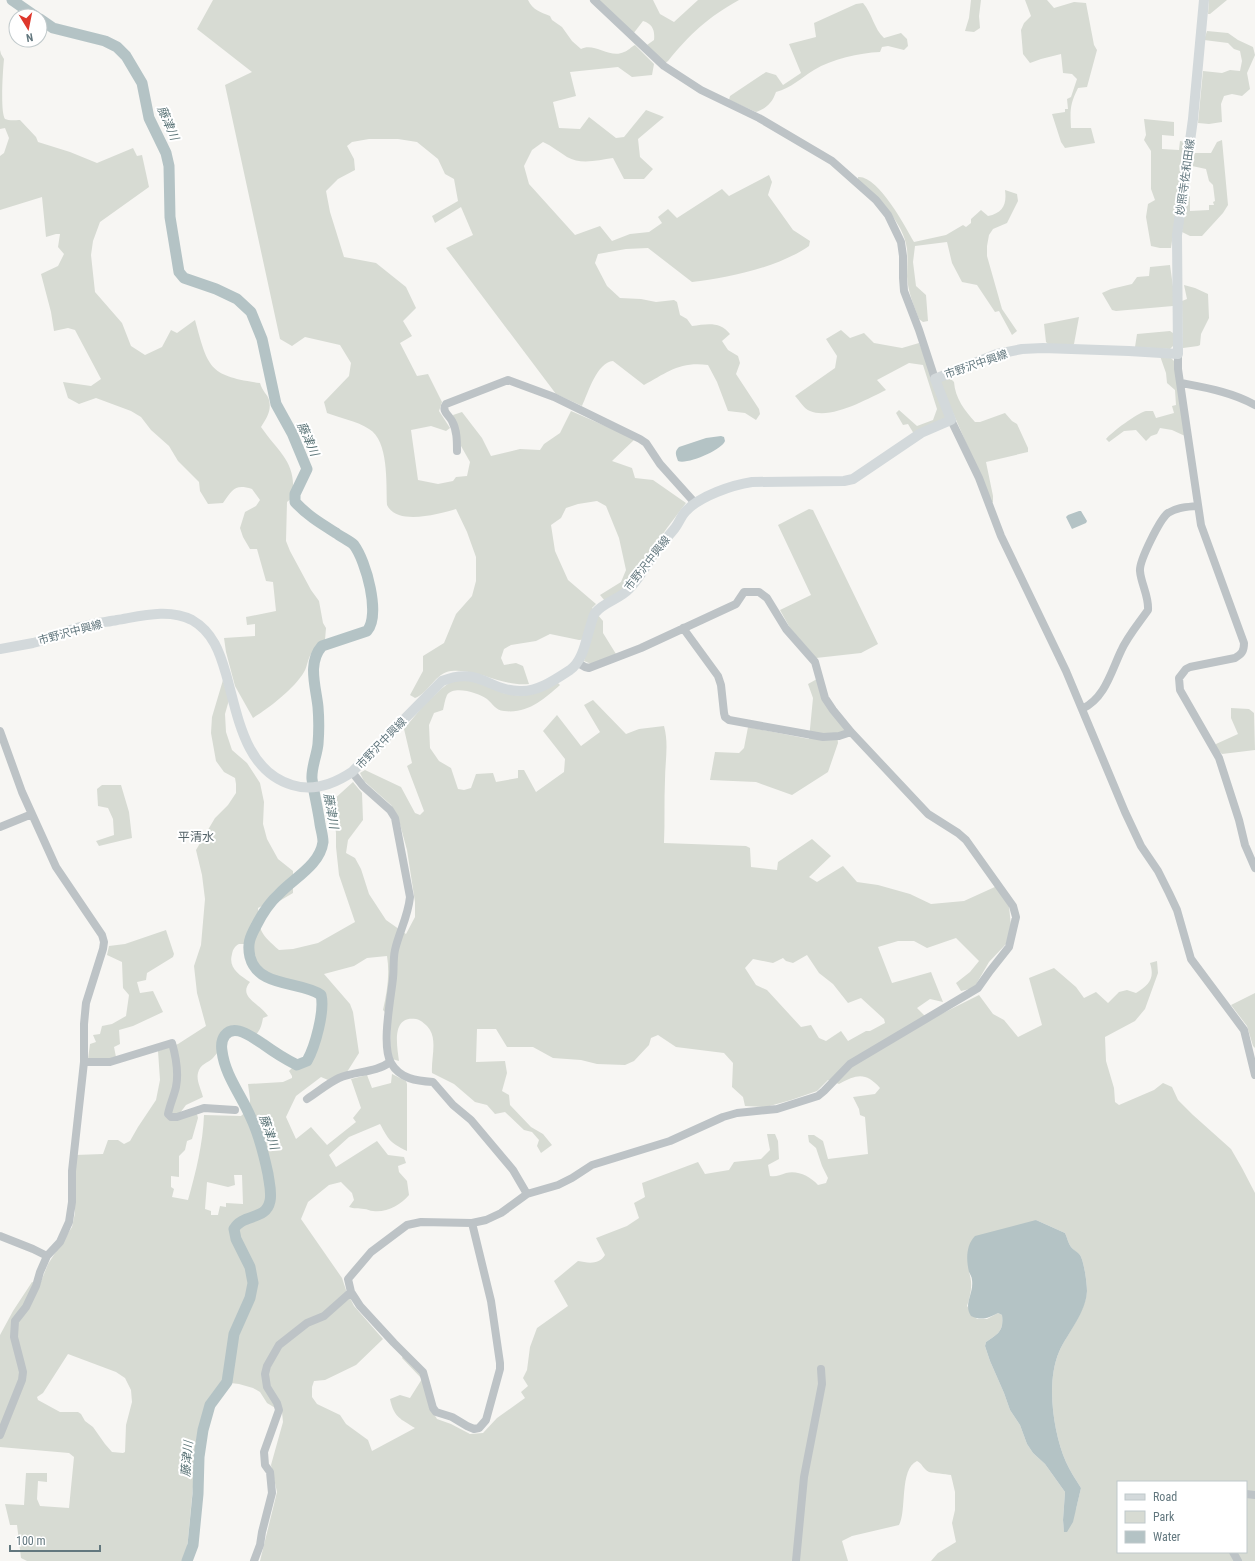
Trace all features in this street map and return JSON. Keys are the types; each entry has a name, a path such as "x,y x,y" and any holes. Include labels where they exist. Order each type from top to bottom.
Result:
{"main road":[{"name":"妙照寺佐和田線","path":"1178,354 1177,235 1193,119 1204,0"},
{"name":"市野沢中興線","path":"0,649 34,642 85,626 148,615 178,615 191,620 209,635 216,645 222,658 243,731 255,759 269,775 285,783 300,787 335,783 352,772 442,681 450,678 474,676 506,688 522,691 530,690 545,684 578,663 594,614 605,605 629,590 658,548 675,528 685,511 695,503 723,490 740,484 752,482 844,481 853,479 922,433 951,420 935,379 997,354 1022,349 1043,348 1178,354"}],"street":[{"path":"594,0 664,66 701,90 759,118 832,161 876,200 888,215 901,242 904,291 935,379"},
{"path":"1178,354 1178,369 1201,525 1244,642 1244,648 1240,655 1235,658 1186,669 1179,678 1180,690 1219,758 1239,820 1245,845 1255,868"},
{"path":"457,451 456,431 452,420 444,410 446,404 508,380 554,397 640,439 646,443 660,464 695,503"},
{"path":"1181,383 1213,389 1234,395 1255,405"},
{"path":"951,420 979,478 1000,536 1066,671 1125,812 1141,846 1158,871 1170,893 1177,910 1191,959 1244,1030 1255,1075"},
{"path":"1082,709 1091,705 1097,699 1113,672 1121,650 1148,610 1148,603 1140,572 1140,566 1142,557 1163,518 1169,513 1182,507 1197,506"},
{"path":"472,1223 490,1301 500,1363 500,1369 486,1420 479,1428 474,1429 436,1412 433,1408 423,1372 360,1306 351,1292 348,1279 371,1252 401,1228 415,1222 472,1223 486,1220 501,1213 527,1194 558,1184 597,1163 670,1141 723,1117 737,1113 777,1109 818,1096 824,1092 850,1064 978,988 1009,947 1016,917 1015,910 977,854 958,833 928,814 851,732 833,710 826,698 815,662 786,629 767,598 759,592 744,592 736,604 641,648 589,668 578,663"},
{"path":"684,628 718,676 721,685 724,713 725,717 729,720 823,737 839,736 851,732"},
{"path":"0,731 32,814 56,867 102,935 104,942 86,1003 84,1024 84,1062 72,1171 72,1202 69,1222 60,1242 47,1256 36,1286 26,1306 15,1321 14,1337 23,1372 22,1380 0,1435"},
{"path":"352,772 363,786 390,810 395,818 410,897 409,910 394,953 393,979 387,1028 387,1047 390,1062 397,1071 405,1077 416,1081 434,1082 453,1105 471,1120 513,1170 527,1194"},
{"path":"0,827 32,814"},
{"path":"84,1062 110,1062 172,1043 177,1066 176,1087 168,1114 171,1117 177,1117 204,1108 235,1110"},
{"path":"308,1099 338,1079 351,1074 385,1066 390,1062"},
{"path":"0,1236 47,1256"},
{"path":"254,1561 260,1546 272,1493 270,1472 266,1465 264,1452 279,1410 277,1402 266,1388 265,1374 267,1366 279,1345 307,1323 324,1316 351,1292"},
{"path":"796,1561 804,1477 822,1384 821,1369"}],"green space":[{"path":"213,0 528,0 540,12 550,16 552,20 562,27 572,41 581,49 586,47 613,54 619,54 627,51 635,45 654,64 652,75 632,77 618,67 570,72 576,96 553,102 559,128 580,129 589,117 616,138 624,137 646,110 664,117 638,139 640,157 653,169 644,179 624,179 613,158 578,161 567,157 543,142 532,150 524,166 529,184 575,235 600,226 612,241 630,234 649,232 662,223 658,217 668,209 677,218 722,189 729,196 769,175 772,182 768,195 793,230 810,241 809,246 768,266 721,278 692,282 648,248 626,249 598,254 595,263 607,286 620,298 641,299 656,302 674,300 677,302 680,315 687,319 692,326 713,324 726,330 730,334 722,341 728,350 738,356 740,363 736,374 759,409 760,414 756,420 745,413 728,411 717,382 708,365 698,364 681,366 644,385 613,361 607,363 598,372 590,386 582,406 556,394 446,248 473,235 461,207 435,223 432,216 458,201 454,179 445,174 438,159 417,142 398,139 369,139 352,142 347,146 354,159 355,170 338,179 326,191 330,212 344,257 376,263 406,287 416,308 403,321 412,336 400,343 417,376 428,374 442,402 439,411 450,428 446,431 431,426 411,430 418,480 438,484 453,481 456,477 467,476 470,462 461,446 453,415 462,412 482,438 491,456 520,449 540,450 544,444 560,433 571,411 635,439 612,461 632,468 635,478 653,480 686,503 626,588 605,601 600,595 621,582 626,570 619,538 606,506 597,501 578,504 566,508 561,518 551,525 555,551 568,580 596,604 592,608 603,621 603,633 616,654 591,664 584,661 589,639 579,640 550,634 536,641 511,645 504,649 501,658 504,665 516,663 523,666 529,684 509,683 471,672 451,671 441,675 424,692 415,698 410,695 423,671 423,656 444,643 456,614 472,596 476,581 476,557 467,532 456,509 419,517 400,515 392,511 387,505 386,474 383,453 380,443 375,435 369,429 359,424 327,413 324,402 349,376 351,363 340,345 305,337 292,346 280,339 225,85 252,72 197,29"},
{"path":"597,0 653,0 660,14 674,22 698,0 739,0 728,6 700,27 664,64 647,45 654,40 654,31 649,24 643,21 633,34"},
{"path":"971,0 981,0 979,16 980,28 974,32 965,31 969,18"},
{"path":"1025,0 1047,0 1054,8 1074,2 1086,3 1094,45 1097,50 1087,87 1078,88 1073,98 1071,128 1091,128 1095,143 1065,148 1061,142 1052,114 1065,112 1065,109 1068,109 1067,99 1071,97 1077,79 1072,74 1063,73 1061,54 1030,63 1023,54 1021,30 1024,23 1031,16"},
{"path":"1209,0 1227,0 1208,14"},
{"path":"863,3 884,38 901,33 907,39 908,46 904,50 888,46 882,47 880,52 855,55 821,66 791,85 776,92 769,105 756,112 729,100 730,96 766,72 776,75 783,85 801,73 789,44 816,37 814,23 856,4"},
{"path":"1207,31 1228,33 1238,40 1253,47 1255,55 1247,73 1250,89 1242,96 1232,94 1224,96 1221,104 1222,122 1209,124 1198,123 1203,71 1222,73 1230,70 1240,71 1242,61 1240,51 1234,49 1228,43 1204,40"},
{"path":"0,50 4,59 2,100 3,115 5,119 20,120 36,137 38,142 70,152 97,163 133,148 137,156 142,155 149,187 100,222 93,241 91,255 95,292 122,323 131,346 145,355 162,347 171,330 177,333 195,320 203,349 213,367 220,373 230,377 260,383 268,398 270,408 267,418 261,427 286,459 292,476 292,498 287,502 286,541 311,590 319,601 323,623 326,628 325,640 309,657 305,671 300,678 281,698 253,718 235,686 224,638 255,636 255,624 247,625 246,617 276,611 273,582 266,581 257,549 250,549 240,528 245,512 256,506 260,500 252,489 242,487 232,491 223,503 208,504 200,491 199,482 178,461 169,446 151,430 141,417 131,411 96,398 79,404 68,398 63,382 91,386 101,379 75,330 68,328 54,331 51,312 41,274 58,266 64,254 58,247 60,234 46,237 42,197 0,210 0,156 4,153 9,138 5,128 0,129"},
{"path":"1144,119 1174,122 1174,136 1162,135 1162,149 1179,150 1180,141 1186,142 1171,248 1151,246 1146,217 1148,204 1155,200 1151,189 1151,151 1144,140 1146,135"},
{"path":"1222,140 1228,205 1223,213 1202,236 1190,236 1182,232 1185,197 1190,196 1190,211 1209,210 1209,205 1214,205 1213,202 1215,201 1213,185 1209,181 1206,169 1192,166 1194,153 1211,153 1217,142"},
{"path":"858,177 866,179 874,184 882,192 898,214 914,242 946,235 963,225 966,227 971,223 971,219 981,210 988,216 993,215 1003,207 1005,190 1017,194 1018,201 1007,223 993,229 989,235 987,256 1002,309 1017,331 1012,335 999,311 995,312 977,285 962,282 952,263 947,242 915,246 913,262 916,286 926,295 928,321 923,322 919,319 909,288 907,277 907,249 901,229 888,211 858,180"},
{"path":"1170,265 1175,301 1173,306 1116,311 1112,310 1102,293 1111,289 1132,284 1137,277 1149,276 1150,267"},
{"path":"1184,285 1208,294 1209,318 1201,334 1200,345 1183,348 1182,301 1187,299"},
{"path":"1079,317 1074,344 1049,345 1046,342 1044,324"},
{"path":"841,330 850,338 864,333 874,343 902,348 919,343 949,418 914,434 908,424 903,425 896,413 899,410 917,426 933,420 937,409 923,365 909,363 877,380 886,390 859,403 828,413 810,411 806,408 795,396 835,368 837,356 826,339"},
{"path":"1170,331 1173,333 1173,346 1170,349 1135,347 1137,334"},
{"path":"1160,356 1170,357 1174,361 1181,399 1185,436 1172,430 1160,428 1157,434 1151,436 1146,441 1136,430 1124,431 1109,442 1106,439 1109,436 1142,412 1153,411 1156,418 1174,413 1172,406 1176,405 1175,390 1167,383 1166,373"},
{"path":"950,378 954,382 956,393 961,404 975,422 980,422 1005,413 1017,424 1028,448 1028,452 986,462 993,496 993,502 991,503 940,383 941,381"},
{"path":"809,509 813,510 878,644 861,653 816,658 790,628 780,610 811,595 778,525"},
{"path":"817,679 847,731 837,734 838,743 828,772 792,795 756,782 710,780 715,752 739,753 744,748 748,727 809,739 813,698 808,684"},
{"path":"223,680 229,700 225,714 226,732 232,750 247,763 260,783 264,802 263,824 267,839 278,859 293,871 293,893 276,903 264,905 258,908 260,928 262,932 279,950 293,949 318,943 355,922 339,875 336,833 331,802 353,782 362,793 363,820 348,840 346,853 355,858 361,869 369,894 386,920 406,934 415,917 415,902 407,850 398,817 391,805 364,781 360,773 365,770 401,787 415,813 420,815 424,811 407,766 412,763 404,729 423,706 453,680 473,680 503,693 521,696 539,691 557,682 560,685 542,700 528,708 513,711 498,709 487,699 473,692 461,690 450,692 447,695 443,710 434,713 429,725 430,748 439,761 451,768 458,789 464,790 471,788 476,774 493,773 496,782 518,778 518,770 524,770 536,792 564,772 565,759 543,731 557,715 581,746 600,732 584,705 593,700 626,734 639,729 664,726 667,746 664,843 746,846 750,848 751,867 777,870 778,862 812,839 831,856 809,877 817,882 843,866 857,882 878,885 910,894 931,904 964,901 997,886 1009,906 1011,926 1006,944 989,962 974,988 961,991 956,983 970,972 979,961 956,938 927,948 914,941 898,941 878,947 892,983 931,972 943,1002 930,999 917,1008 929,1020 979,995 993,1014 1004,1020 1018,1037 1042,1025 1029,978 1054,968 1076,987 1084,998 1096,992 1108,1003 1119,992 1127,990 1136,993 1144,987 1150,981 1152,973 1150,963 1157,961 1158,973 1145,1009 1135,1021 1105,1037 1106,1061 1114,1088 1115,1102 1119,1105 1154,1090 1163,1083 1172,1087 1178,1100 1231,1149 1255,1193 1255,1561 931,1561 938,1553 956,1542 952,1523 955,1510 955,1492 951,1475 929,1472 917,1461 911,1466 908,1473 904,1491 903,1511 899,1525 852,1536 842,1541 848,1561 260,1561 277,1492 271,1465 283,1422 282,1412 267,1403 260,1392 253,1388 239,1384 222,1382 208,1404 198,1434 187,1550 188,1561 27,1561 21,1558 17,1525 10,1525 5,1504 24,1505 26,1473 47,1473 47,1482 38,1481 37,1499 40,1506 69,1508 74,1457 69,1453 0,1447 0,1335 13,1311 32,1282 40,1284 48,1264 72,1227 75,1213 75,1155 103,1154 108,1140 118,1140 124,1144 130,1141 156,1100 160,1080 158,1051 178,1044 206,1026 197,993 194,966 201,945 205,899 202,875 196,850 215,818 228,805 236,793 235,778 224,772 216,761 211,733 212,717","holes":["239,944 250,944 251,955 255,965 267,975 284,982 318,990 324,1000 325,1012 316,1045 310,1059 305,1065 294,1066 289,1071 292,1078 283,1082 248,1084 250,1108 241,1116 204,1115 199,1158 188,1200 172,1197 174,1189 171,1187 171,1176 179,1177 179,1156 185,1150 187,1141 192,1139 198,1118 197,1114 180,1113 186,1105 203,1097 198,1079 199,1070 213,1058 227,1038 230,1036 235,1036 250,1040 259,1030 263,1018 268,1016 248,996 246,992 250,982 238,974 233,967 231,959 233,951","807,955 819,973 833,984 848,1003 861,998 884,1019 885,1023 848,1041 841,1031 826,1041 819,1038 811,1025 801,1027 767,990 756,985 745,968 753,959 773,963 783,958 786,961 793,963","387,956 388,983 383,1010 391,1018 390,1055 392,1059 399,1061 397,1033 403,1022 408,1019 416,1019 422,1022 430,1030 433,1040 432,1073 454,1084 475,1102 487,1105 495,1114 505,1112 524,1130 532,1132 539,1140 537,1146 541,1153 552,1145 543,1134 531,1127 510,1105 509,1095 502,1091 507,1073 505,1061 476,1062 477,1029 496,1029 507,1047 533,1047 553,1058 581,1060 597,1064 625,1065 634,1061 649,1045 651,1038 658,1035 676,1047 724,1053 733,1063 732,1087 743,1097 745,1106 766,1107 791,1100 817,1091 828,1080 839,1084 851,1078 861,1076 866,1077 880,1088 875,1094 853,1097 859,1109 860,1115 865,1117 868,1154 828,1159 823,1141 814,1135 808,1135 809,1142 816,1148 828,1178 826,1183 818,1185 807,1176 795,1172 770,1176 768,1165 779,1159 778,1141 775,1134 767,1134 770,1150 761,1159 734,1162 729,1170 705,1174 698,1162 642,1183 645,1197 634,1203 639,1218 627,1226 596,1238 605,1255 603,1258 596,1262 589,1263 578,1261 554,1281 568,1306 537,1328 530,1347 527,1370 523,1378 528,1386 521,1392 525,1398 497,1418 483,1433 470,1434 451,1424 437,1419 432,1411 420,1371 404,1355 402,1358 422,1379 410,1398 400,1395 390,1399 396,1414 402,1420 415,1428 372,1451 368,1440 346,1424 340,1415 317,1404 312,1397 312,1387 314,1381 325,1380 356,1365 383,1339 354,1306 342,1278 301,1219 308,1202 329,1185 341,1182 352,1193 354,1200 349,1207 353,1208 383,1211 398,1205 409,1195 407,1181 399,1172 398,1166 406,1163 404,1157 388,1155 377,1141 336,1167 329,1155 349,1137 380,1124 390,1140 407,1151 407,1084 406,1081 392,1074 391,1083 372,1088 367,1075 351,1079 361,1108 353,1118 356,1122 327,1145 311,1127 296,1139 286,1117 296,1096 321,1077 328,1080 347,1072 359,1053 353,1012 350,1004 324,974 354,966 367,958","234,1175 242,1175 243,1204 226,1203 226,1207 220,1206 218,1215 211,1215 211,1211 205,1209 207,1182 228,1187 235,1185","1036,1220 1065,1233 1071,1247 1080,1255 1084,1267 1087,1291 1086,1299 1080,1315 1059,1352 1055,1364 1052,1392 1055,1422 1061,1450 1071,1472 1081,1488 1076,1509 1064,1531 1063,1520 1065,1492 1045,1464 1033,1453 1027,1444 1020,1425 1010,1410 985,1346 986,1342 999,1332 1002,1325 1002,1315 998,1313 987,1319 977,1319 967,1306 971,1289 969,1272","68,1354 116,1372 125,1378 131,1390 132,1402 126,1425 125,1452 112,1452 93,1427 85,1421 78,1412 60,1412 38,1400 37,1397 43,1393"]},
{"path":"1231,708 1249,709 1254,713 1255,750 1222,754 1216,748 1216,744 1238,734 1231,718"},
{"path":"102,785 121,785 129,812 132,838 99,846 96,841 114,835 113,819 108,808 98,806 97,789"},
{"path":"166,930 174,954 173,957 147,973 146,980 137,982 140,993 153,991 163,1012 133,1026 119,1030 120,1044 114,1047 116,1057 103,1060 88,1059 90,1044 96,1042 93,1035 100,1034 102,1026 112,1024 126,1016 129,995 123,988 122,962 107,955 109,946 125,944"},
{"path":"1255,993 1255,1048 1247,1026 1231,1005"}],"water":[{"path":"724,437 725,441 718,448 696,459 682,462 678,461 676,452 679,447 706,438"},
{"path":"1081,511 1087,521 1086,523 1072,529 1066,517"},
{"path":"1036,1220 1065,1233 1069,1244 1081,1258 1084,1267 1087,1291 1086,1299 1080,1315 1059,1352 1053,1378 1053,1407 1061,1450 1071,1472 1081,1488 1073,1522 1067,1532 1064,1532 1063,1520 1065,1492 1045,1464 1033,1453 1027,1444 1020,1425 1010,1410 985,1346 986,1342 999,1332 1002,1325 1002,1315 998,1313 982,1319 971,1316 968,1307 972,1290 972,1278 969,1272 967,1258 968,1248 975,1236"}],"waterway":[{"name":"藤津川","path":"12,0 24,8"},
{"name":"藤津川","path":"48,25 53,28 105,41 117,47 126,56 142,83 149,118 166,153 169,166 170,217 179,272 184,278 216,289 237,299 251,312 262,339 276,404 292,433 307,469 295,494 295,502 314,519 354,545 359,553 367,575 372,601 373,613 371,623 367,631 322,646 317,653 315,660 314,675 319,730 318,744 312,770 312,779 323,838 321,850 317,858 306,871 275,897 261,917 249,944 250,957 255,967 262,974 271,979 313,991 321,995 322,1010 313,1047 307,1061 297,1065 252,1037 239,1031 231,1031 227,1033 222,1042 222,1051 227,1069 259,1138 268,1174 271,1198 268,1207 264,1212 243,1221 234,1229 236,1239 250,1267 253,1283 250,1298 234,1334 227,1382 210,1405 203,1430 199,1457 198,1494 193,1545 187,1561"}],"district":[{"name":"平清水","path":"196,837"}]}
